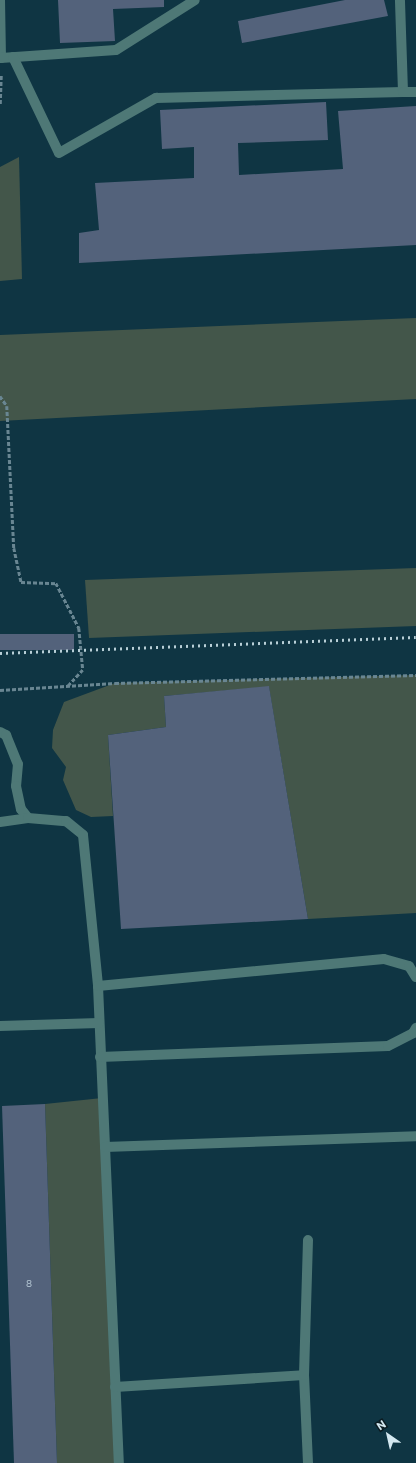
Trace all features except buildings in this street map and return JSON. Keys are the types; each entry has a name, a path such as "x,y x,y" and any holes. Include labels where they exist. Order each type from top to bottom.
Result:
{"street":[{"path":"0,0 1,58 116,50 195,0"},
{"path":"400,0 403,92"},
{"path":"13,57 60,153 156,98 416,92"},
{"path":"0,732 6,735 18,764 16,786 20,809 28,818"},
{"path":"0,822 28,818 66,821 83,834 98,986 119,1463"},
{"path":"98,986 384,959 409,966 416,977"},
{"path":"0,1026 99,1023"},
{"path":"100,1057 388,1046 413,1033 416,1028"},
{"path":"105,1147 416,1136"},
{"path":"308,1240 304,1375 308,1463"},
{"path":"115,1387 304,1375"}],"path":[{"path":"0,104 1,58"},
{"path":"0,396 7,406 14,548 21,582 56,583 79,628 83,670 68,686"},
{"path":"0,690 68,686 416,675"}],"green space":[{"path":"19,157 22,279 0,281 0,167"},
{"path":"416,318 416,399 0,421 0,335"},
{"path":"416,568 416,626 89,638 85,580"},
{"path":"416,675 416,913 308,919 269,687 164,696 166,727 108,735 113,816 91,817 76,810 63,780 66,767 52,748 53,730 64,702 115,683"},
{"path":"102,1098 119,1463 57,1463 45,1104"}],"railway":[{"path":"0,653 416,637"}]}
